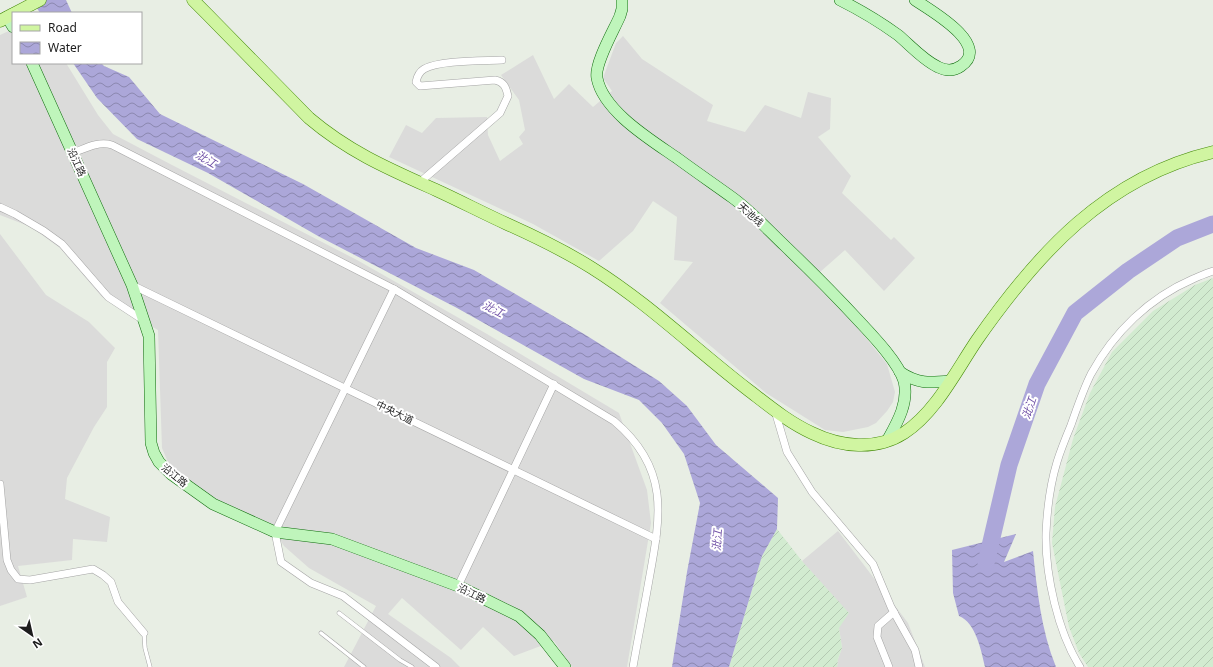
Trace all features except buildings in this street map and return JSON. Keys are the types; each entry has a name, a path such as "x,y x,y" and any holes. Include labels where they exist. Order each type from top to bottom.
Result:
{"main road":[{"path":"19,12 40,0"},
{"path":"193,0 309,118 327,134 368,159 537,238 588,265 638,300 731,377 775,411 797,426 812,433 833,441 852,445 864,445 887,441 902,434 916,424 927,413 978,339 1015,289 1054,244 1078,222 1111,197 1142,178 1172,164 1213,152"},
{"name":"天池线","path":"622,0 620,16 600,61 597,72 598,82 607,99 635,129 752,213 823,283 875,338 900,372 904,382 905,399 900,416 887,441"},
{"path":"840,0 881,24 939,68 952,70 963,65 970,56 967,42 963,36 952,26 915,0"},
{"name":"沿江路","path":"32,64 132,285 149,336 151,444 154,453 160,462 172,474 213,504 275,532 332,539 458,586 519,616 540,635 565,667"},
{"path":"900,372 916,381 925,383 950,381"}],"street":[{"path":"419,183 500,113 508,96 504,85 495,80 420,86 416,82 419,74 432,66 449,63 502,60"},
{"path":"73,154 98,144 105,143 112,145 394,289 554,384 614,421 626,431 648,462 657,488 659,504 656,539 633,667"},
{"path":"0,206 27,221 62,244 108,297 143,320"},
{"path":"1080,667 1063,634 1054,602 1047,564 1046,535 1048,504 1057,462 1091,375 1107,348 1127,323 1152,302 1177,286 1213,271"},
{"name":"中央大道","path":"132,285 656,539"},
{"path":"394,289 275,532 281,562 311,583 343,596 436,667"},
{"path":"458,586 554,384"},
{"path":"775,411 787,452 812,492 873,564 894,612 915,650 919,667"},
{"path":"0,484 7,560 11,570 18,579 30,580 93,569 111,582 118,602 144,633"},
{"path":"888,667 877,637 878,626 894,612"}],"lane":[{"path":"339,613 400,660 412,667"},
{"path":"144,633 145,648 150,667"},
{"path":"321,633 364,667"}],"shaded area":[{"path":"12,29 12,64 67,64 98,115 113,134 357,260 487,334 619,413 647,490 651,523 627,667 572,667 554,641 514,656 483,627 461,650 402,598 388,614 451,658 460,667 344,667 376,606 309,568 284,546 270,523 226,505 181,477 170,467 162,448 158,330 102,297 60,248 31,227 0,215 0,35"},
{"path":"623,36 642,59 713,105 707,121 745,132 765,105 801,118 808,92 831,98 830,129 818,137 851,176 842,193 891,240 894,237 915,258 884,291 845,250 811,280 857,327 887,364 895,392 893,402 876,423 868,427 843,432 825,430 766,393 660,303 693,262 674,260 677,217 653,201 633,231 599,261 533,224 389,157 406,125 422,133 436,118 487,117 488,135 500,161 523,144 519,137 525,130 519,100 501,75 533,55 554,99 569,84 593,107 612,91 603,78 616,43"},
{"path":"0,234 46,295 89,322 115,348 107,362 107,407 94,427 67,478 65,499 110,517 107,542 73,539 72,560 18,566 27,597 0,606"},
{"path":"838,531 908,623 925,667 837,667 842,648 839,628 802,561"}],"green space":[{"path":"1213,278 1213,667 1088,667 1079,653 1069,627 1052,543 1055,507 1073,439 1090,393 1112,352 1153,311 1195,285"},
{"path":"777,529 802,561 849,613 839,628 842,648 837,667 729,667 762,556"}],"water":[{"path":"32,0 66,0 72,12 39,12"},
{"path":"74,64 102,64 129,77 160,114 303,184 416,248 474,270 584,334 659,381 687,406 716,445 778,498 777,529 762,556 729,667 672,667 687,572 700,503 684,454 662,423 639,400 584,379 457,308 318,236 208,173 137,139 97,98"},
{"path":"1016,534 1004,562 1033,551 1043,624 1056,667 985,667 974,631 965,620 959,616 953,593 952,550"}],"waterway":[{"name":"沘江","path":"986,563 1009,465 1037,384 1075,313 1128,271 1177,238 1213,224"}]}
